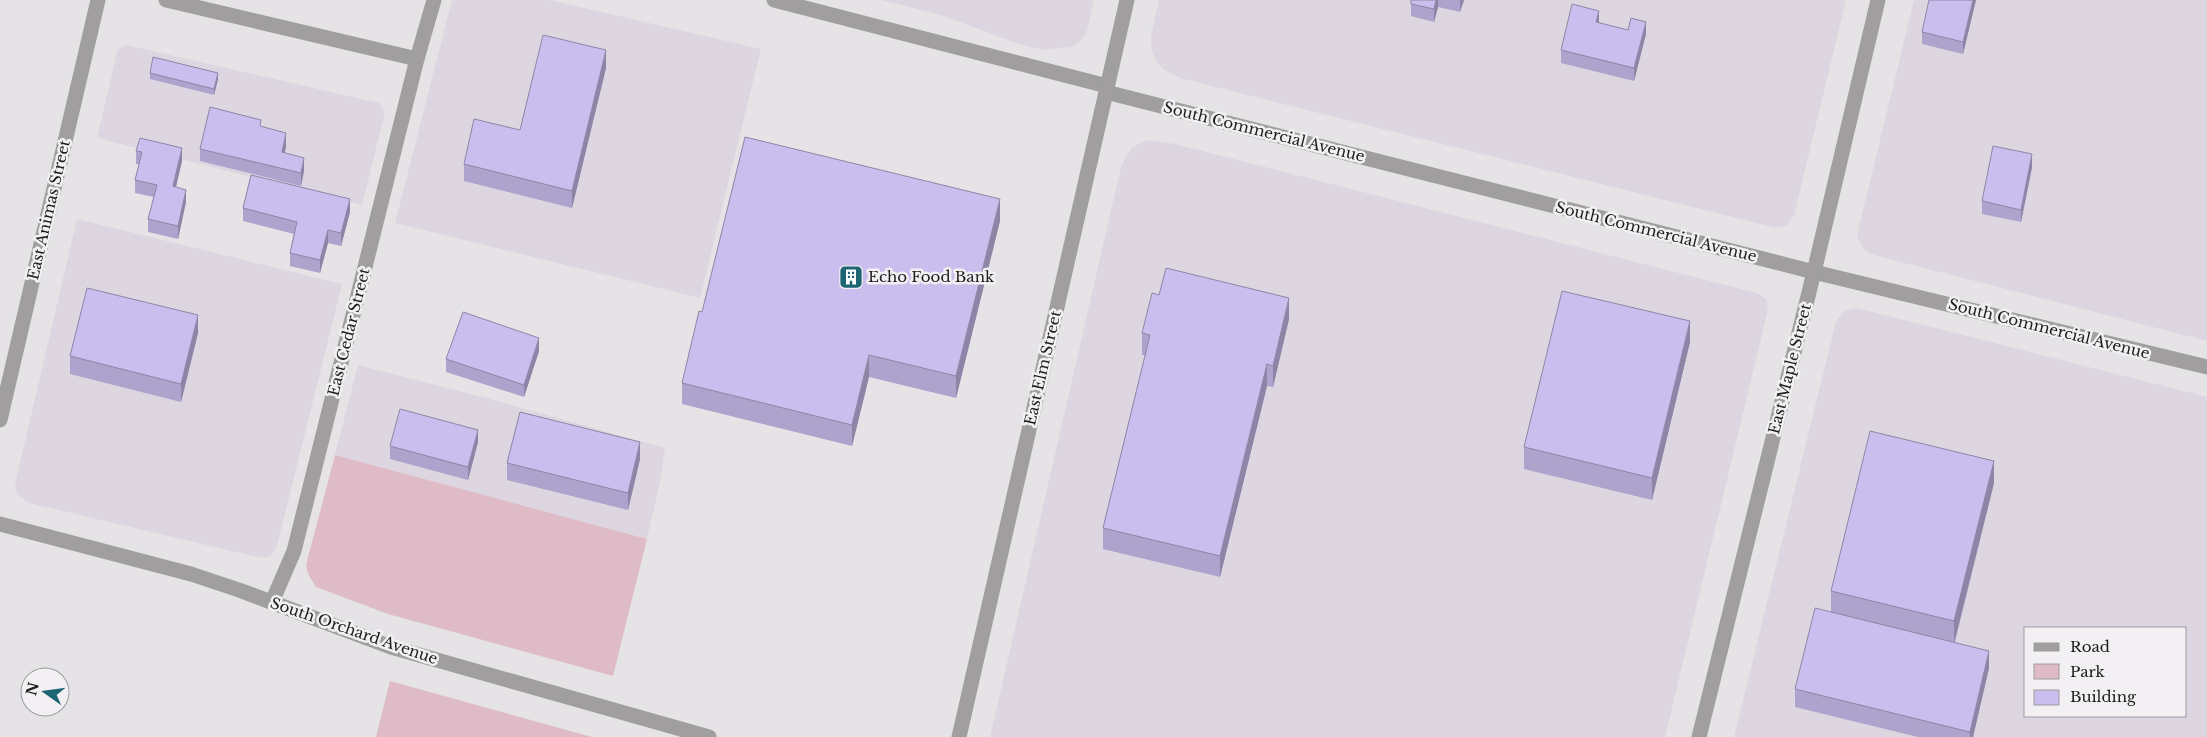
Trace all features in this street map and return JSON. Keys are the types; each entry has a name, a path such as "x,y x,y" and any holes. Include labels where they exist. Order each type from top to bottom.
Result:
{"street":[{"name":"East Animas Street","path":"0,420 98,0"},
{"path":"166,0 417,59"},
{"name":"East Cedar Street","path":"272,602 294,551 417,59 434,0"},
{"name":"South Commercial Avenue","path":"774,0 1107,89 1814,272 2207,367"},
{"name":"East Elm Street","path":"959,737 1128,0"},
{"name":"East Maple Street","path":"1699,737 1814,272 1878,0"},
{"name":"South Orchard Avenue","path":"0,524 191,574 391,647 709,737"}],"shaded area":[{"path":"452,0 550,0 761,49 700,298 395,223"},
{"path":"882,0 1094,0 1086,35 1081,40 1074,46 1044,50 1019,44 941,15"},
{"path":"1159,0 1846,0 1794,216 1786,226 1776,228 1180,78 1163,69 1155,59 1151,49 1151,36"},
{"path":"1914,0 2207,0 2207,341 1870,254 1865,250 1857,238 1858,231"},
{"path":"126,45 379,103 385,111 362,205 97,138 117,52 119,48"},
{"path":"1147,140 1175,144 1757,293 1766,299 1768,310 1665,737 990,737 1121,167 1131,148"},
{"path":"77,219 342,284 277,546 271,556 265,558 253,556 29,503 17,494 15,484"},
{"path":"1857,308 2207,397 2207,737 1734,737 1836,321 1845,311"},
{"path":"358,365 490,399 665,448 660,482 647,539 335,455"}],"green space":[{"path":"335,455 647,539 613,676 388,614 316,587 308,574 306,565"},
{"path":"390,681 592,737 376,737"}],"building":[{"path":"1411,0 1436,0 1434,9 1411,4"},
{"path":"1929,0 1973,0 1963,42 1922,32"},
{"path":"1572,4 1599,11 1596,22 1628,30 1631,18 1646,22 1634,68 1561,50"},
{"path":"543,35 606,50 572,191 464,164 474,119 520,130"},
{"path":"153,57 218,73 214,89 150,73"},
{"path":"210,107 261,120 260,126 286,133 282,152 304,158 301,173 200,149"},
{"name":"Echo Food Bank","path":"745,137 1000,199 956,376 869,355 852,425 682,383 699,311 702,312"},
{"path":"140,138 182,148 173,186 186,190 178,226 148,219 157,185 135,180 142,152 136,151"},
{"path":"1993,146 2032,154 2021,210 1982,201"},
{"path":"251,175 350,199 341,233 328,230 320,260 290,253 297,222 243,208"},
{"path":"1166,268 1289,298 1273,366 1267,364 1220,556 1103,528 1150,335 1142,333 1152,293 1159,295"},
{"path":"87,288 198,315 181,384 70,356"},
{"path":"1562,291 1690,321 1652,478 1524,447"},
{"path":"463,312 539,338 524,385 446,359"},
{"path":"400,409 478,430 468,467 390,446"},
{"path":"520,412 640,442 628,493 507,463"},
{"path":"1870,431 1994,461 1954,621 1831,591"},
{"path":"1815,608 1989,651 1970,732 1795,689"}],"place":[{"name":"Echo Food Bank","path":"851,277"}]}
